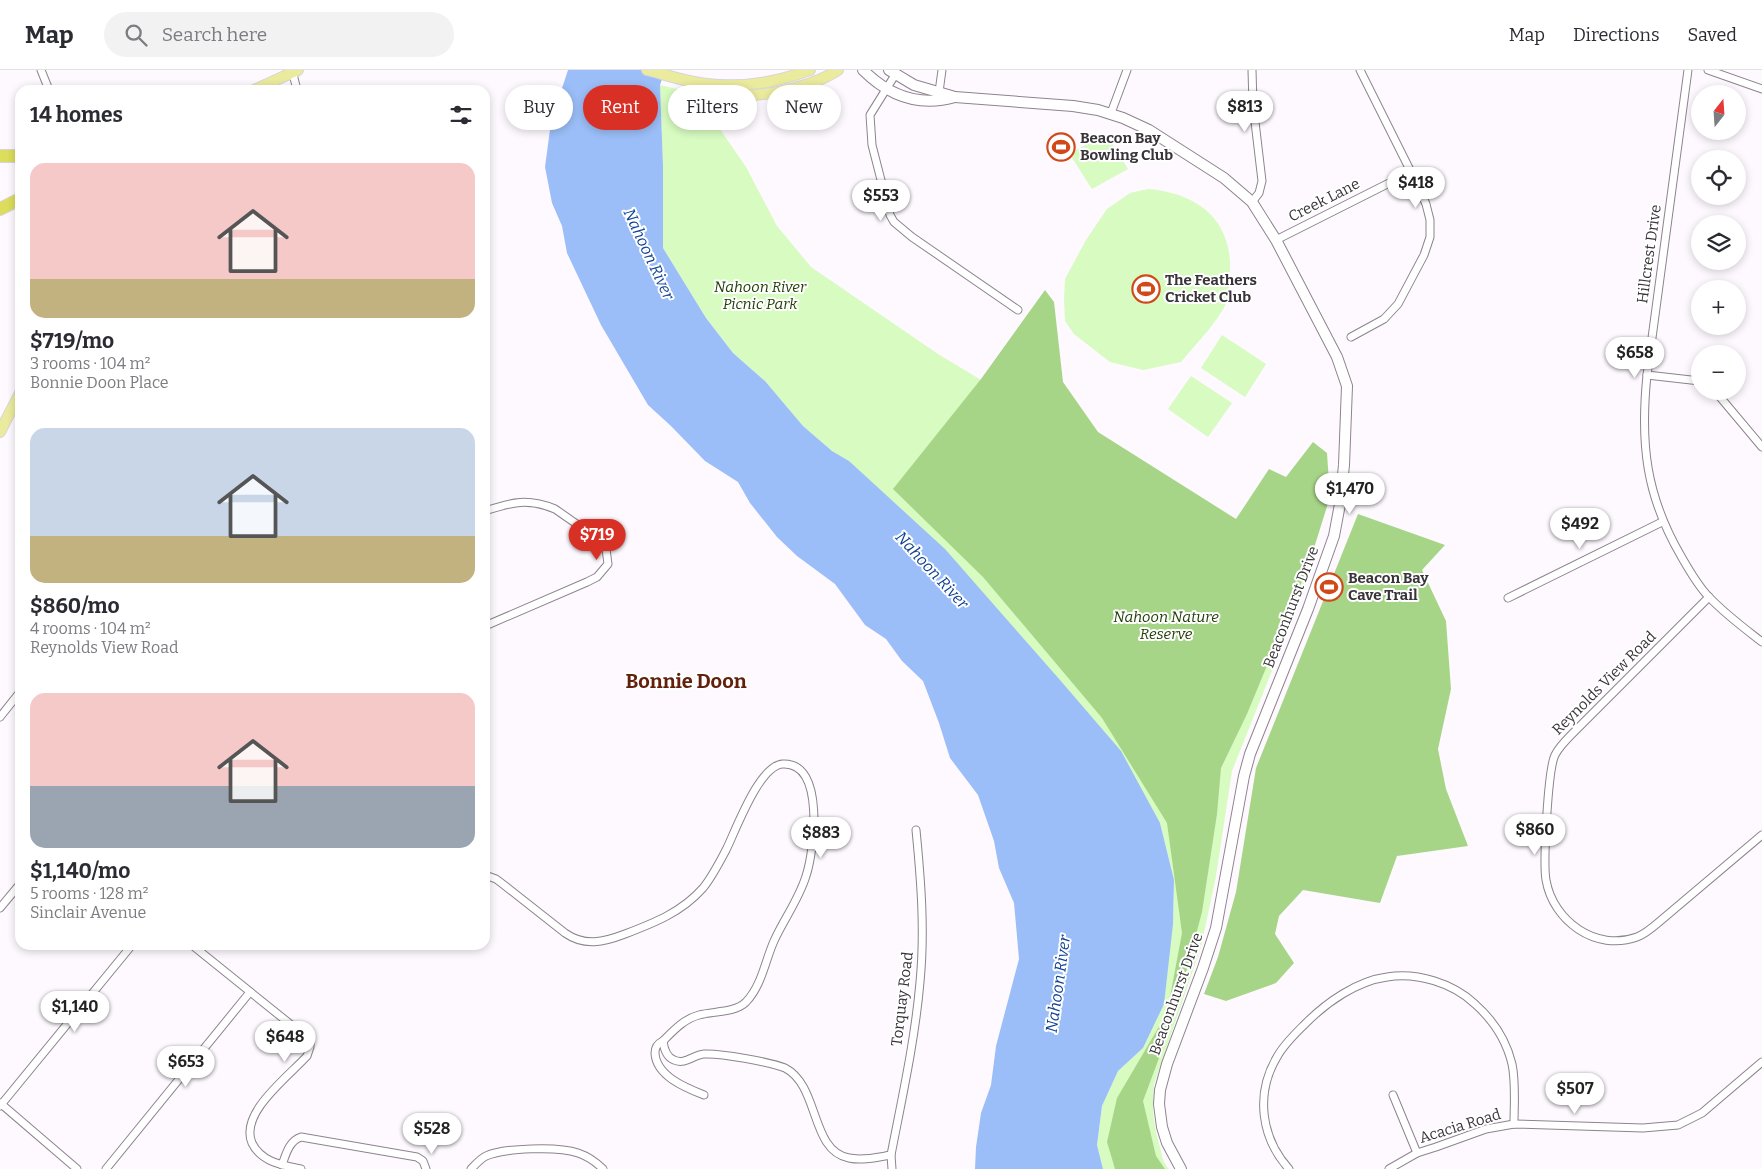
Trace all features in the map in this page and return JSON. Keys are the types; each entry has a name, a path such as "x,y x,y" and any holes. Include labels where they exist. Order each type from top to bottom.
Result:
{"highway":[{"path":"0,156 15,156"},
{"path":"0,209 15,202"}],"main road":[{"path":"647,70 708,84 774,81 810,70"},
{"path":"708,84 725,93 736,95 766,94 811,83 838,70"},
{"path":"265,85 294,71"},
{"path":"0,432 15,403"}],"street":[{"path":"40,70 47,85"},
{"name":"Beaconhurst Drive","path":"863,70 886,89 917,100 932,102 956,97"},
{"path":"939,92 942,70"},
{"path":"1111,113 1127,70"},
{"path":"1252,70 1253,105 1262,181 1259,193 1252,202"},
{"path":"1351,337 1384,319 1392,312 1409,284 1427,246 1430,230 1429,215 1411,172 1360,70"},
{"name":"Hillcrest Drive","path":"1688,70 1647,375 1643,435 1652,489 1662,522 1686,565 1709,598 1762,642"},
{"path":"1708,70 1762,89"},
{"path":"294,71 296,85"},
{"path":"892,73 886,89 870,115 872,145 890,215 894,222 912,237 1018,310"},
{"name":"Beaconhurst Drive","path":"892,73 914,85 956,97 1073,106 1111,113 1149,130 1224,178 1252,202 1276,240 1337,357 1346,386 1344,465 1334,536 1308,610 1250,754 1242,784 1216,928 1163,1075 1159,1104 1162,1127 1169,1148 1181,1169"},
{"name":"Creek Lane","path":"1276,240 1411,172"},
{"path":"1647,375 1691,380"},
{"path":"1723,400 1762,448"},
{"path":"490,510 524,502 546,505 563,514 601,540 608,558 608,564 603,571 587,582 490,624"},
{"path":"1508,598 1662,522"},
{"name":"Reynolds View Road","path":"1709,598 1572,734 1555,754 1548,814 1546,880 1557,908 1575,928 1605,940 1636,938 1647,932 1762,835"},
{"path":"0,717 15,698"},
{"path":"490,877 496,879 564,933 575,939 591,943 619,936 648,925 674,912 692,900 702,890 721,860 755,788 767,774 778,765 784,764 795,767 804,774 813,799 812,835 808,868 800,890 774,940 756,988 745,1003 738,1007 700,1015 680,1025 663,1041 657,1044 655,1049 655,1058 659,1066 678,1083 704,1096"},
{"name":"Torquay Road","path":"892,1169 891,1155 910,1053 920,984 923,915 916,830"},
{"path":"1,905 15,890"},
{"path":"77,1169 0,1105 128,950"},
{"path":"198,950 311,1042 306,1056 259,1108 250,1126 250,1136 258,1151 265,1158 282,1165 301,1169"},
{"path":"1289,1169 1276,1152 1266,1132 1264,1122 1264,1092 1276,1058 1294,1036 1325,1006 1352,989 1387,977 1410,977 1450,987 1470,999 1493,1022 1505,1043 1512,1066 1514,1124"},
{"path":"106,1169 250,992"},
{"path":"663,1041 666,1054 676,1062 708,1054 786,1068 801,1082 825,1140 832,1150 841,1156 856,1159 891,1155"},
{"name":"Acacia Road","path":"1389,1169 1417,1153 1486,1129 1514,1124 1643,1128 1678,1125 1702,1113 1762,1062"},
{"path":"1393,1095 1417,1153"},
{"path":"282,1165 290,1145 295,1140 301,1138 417,1157 423,1161 426,1169"},
{"path":"472,1169 482,1159 492,1154 530,1149 576,1152 595,1161 604,1169"}],"green space":[{"name":"Nahoon Nature Reserve","path":"660,85 668,87 668,130 720,130 746,167 777,226 811,267 938,354 1309,578 1232,771 1216,876 1201,947 1154,1084 1154,1123 1163,1159 1169,1169 1103,1169 1097,1145 1102,1106 1118,1071 1143,1048 1173,924 1174,880 1160,823 849,461 832,451 803,426 765,381 733,353 706,318 663,248 663,166"},
{"path":"1107,135 1128,169 1092,189 1069,153"},
{"name":"The Feathers Cricket Club","path":"1148,189 1182,196 1197,203 1209,213 1219,224 1225,238 1229,255 1230,274 1229,295 1223,309 1213,325 1181,362 1143,370 1110,362 1074,334 1065,321 1064,300 1065,279 1086,240 1107,209 1130,193"},
{"name":"Nahoon Nature Reserve","path":"1045,290 1054,302 1063,382 1098,432 1236,519 1269,469 1286,477 1313,442 1327,453 1330,497 1309,564 1247,714 1221,768 1217,814 1202,912 1174,1018 1143,1101 1156,1156 1165,1169 1115,1169 1107,1142 1117,1098 1167,1013 1182,933 1167,823 1102,718 983,577 893,489 981,379"},
{"path":"1222,335 1266,364 1245,397 1201,368"},
{"path":"1191,376 1232,403 1208,437 1168,409"},
{"path":"1358,514 1445,545 1422,570 1446,621 1451,689 1438,749 1446,789 1468,846 1397,856 1380,903 1303,890 1279,916 1275,934 1294,963 1276,983 1226,1001 1204,994 1218,957 1236,892 1256,768"}],"water":[{"name":"Nahoon River","path":"568,70 665,70 660,85 663,166 663,248 706,318 733,353 765,381 803,426 832,451 849,461 945,549 1121,751 1160,823 1174,880 1173,924 1164,1004 1143,1048 1118,1071 1102,1106 1097,1145 1103,1169 975,1169 981,1113 991,1085 996,1046 1019,959 1014,903 999,868 994,841 978,795 950,758 923,681 902,661 886,639 865,625 835,584 797,556 777,537 750,503 738,482 705,461 648,405 601,325 567,253 562,226 552,203 545,167 550,130 573,130 573,85 563,85"}],"place":[{"name":"Beacon Bay Bowling Club","path":"1061,147"},
{"name":"The Feathers Cricket Club","path":"1146,289"},
{"name":"Beacon Bay Cave Trail","path":"1329,587"}],"district":[{"name":"Bonnie Doon","path":"686,681"}],"park label":[{"name":"Nahoon River Picnic Park","path":"760,296"}]}
